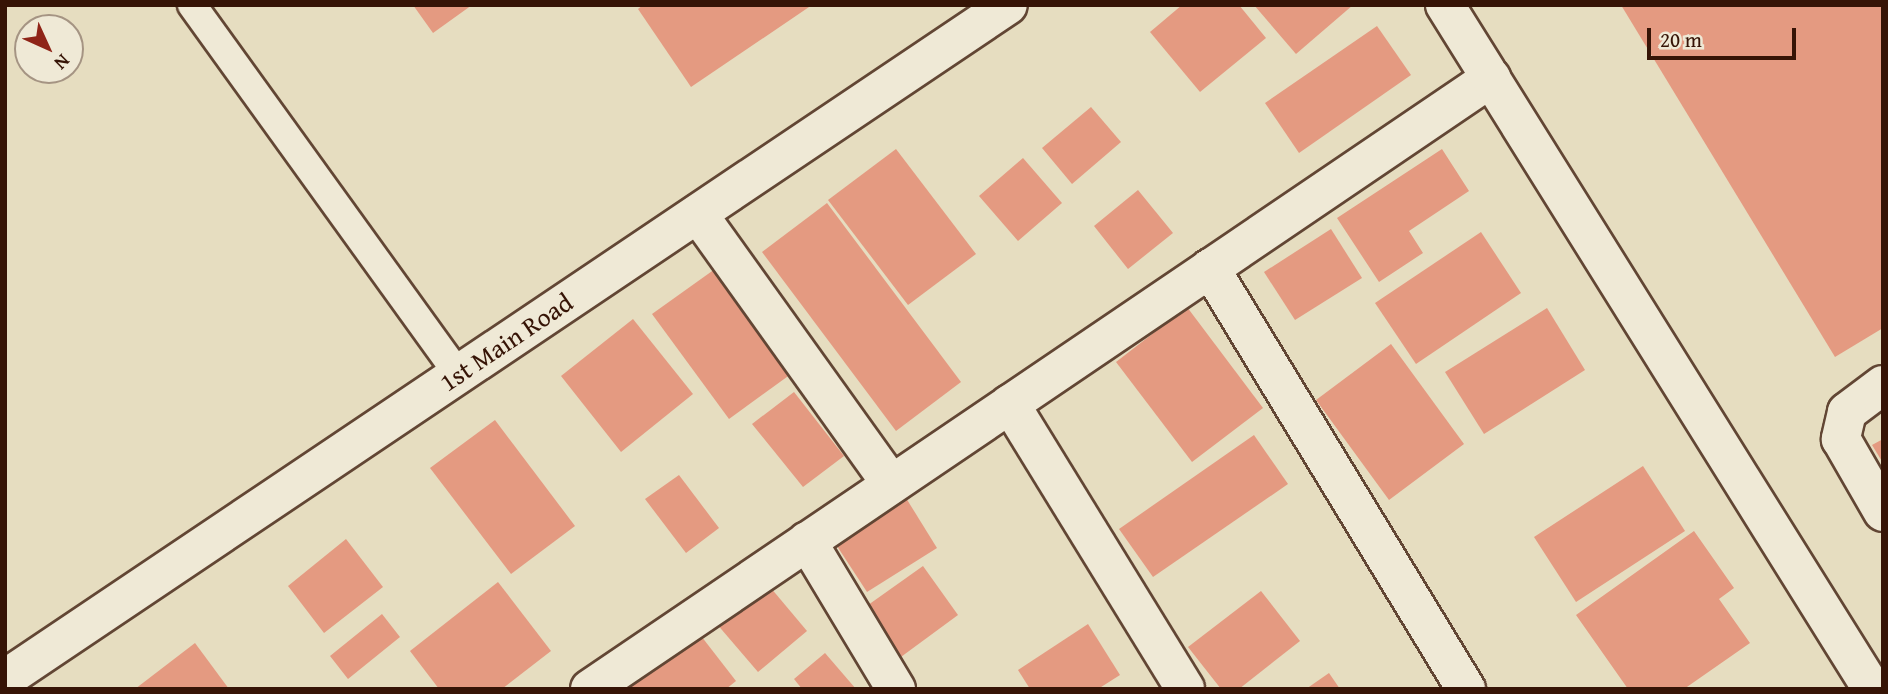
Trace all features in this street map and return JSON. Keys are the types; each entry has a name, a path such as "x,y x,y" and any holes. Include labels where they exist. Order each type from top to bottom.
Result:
{"street":[{"name":"1st Main Road","path":"5,679 1008,5"},
{"path":"1445,5 1872,689"},
{"path":"590,689 1491,78"},
{"path":"698,214 891,484"},
{"path":"1210,268 1466,689"},
{"path":"1883,385 1847,412 1840,439 1883,512"},
{"path":"1010,404 1185,689"},
{"path":"807,541 896,689"}],"lane":[{"path":"192,5 458,374"}],"building":[{"path":"413,5 472,5 433,33"},
{"path":"643,5 812,5 691,87 638,9"},
{"path":"1182,5 1239,5 1266,38 1200,92 1150,32"},
{"path":"1254,5 1353,5 1296,54"},
{"path":"1621,5 1883,5 1883,328 1835,357"},
{"path":"1377,26 1411,75 1299,153 1265,103"},
{"path":"1091,107 1121,142 1072,184 1042,148"},
{"path":"896,149 976,254 908,305 828,200"},
{"path":"1442,149 1469,191 1409,231 1423,253 1379,282 1337,218"},
{"path":"1023,158 1062,203 1018,241 979,196"},
{"path":"1138,190 1173,233 1128,269 1094,226"},
{"path":"827,203 961,382 896,431 762,252"},
{"path":"1331,229 1362,278 1295,320 1264,272"},
{"path":"1481,232 1521,293 1416,364 1375,303"},
{"path":"715,269 791,374 729,419 652,314"},
{"path":"1187,307 1263,408 1192,462 1116,362"},
{"path":"1547,308 1585,370 1484,434 1445,372"},
{"path":"633,319 693,394 621,452 561,376"},
{"path":"1391,344 1464,444 1389,500 1316,400"},
{"path":"794,392 844,456 803,487 752,424"},
{"path":"495,420 575,526 511,574 430,468"},
{"path":"1254,435 1288,484 1153,577 1119,529"},
{"path":"1883,439 1883,463 1872,445"},
{"path":"1643,466 1685,531 1576,602 1534,537"},
{"path":"679,475 719,528 686,553 645,499"},
{"path":"906,498 937,548 867,592 835,543"},
{"path":"1694,531 1734,588 1719,599 1750,643 1684,689 1628,689 1576,615"},
{"path":"346,539 383,587 324,633 288,586"},
{"path":"923,566 958,615 890,665 854,615"},
{"path":"765,581 807,631 758,672 716,623"},
{"path":"498,582 551,651 502,689 439,689 410,651"},
{"path":"1261,591 1300,641 1239,689 1221,689 1188,647"},
{"path":"382,614 400,637 348,679 330,656"},
{"path":"1088,624 1120,675 1098,689 1030,689 1018,670"},
{"path":"698,632 736,681 726,689 624,689"},
{"path":"195,643 229,689 135,689"},
{"path":"825,653 856,689 802,689 794,679"},
{"path":"1329,673 1340,689 1306,689"}]}
